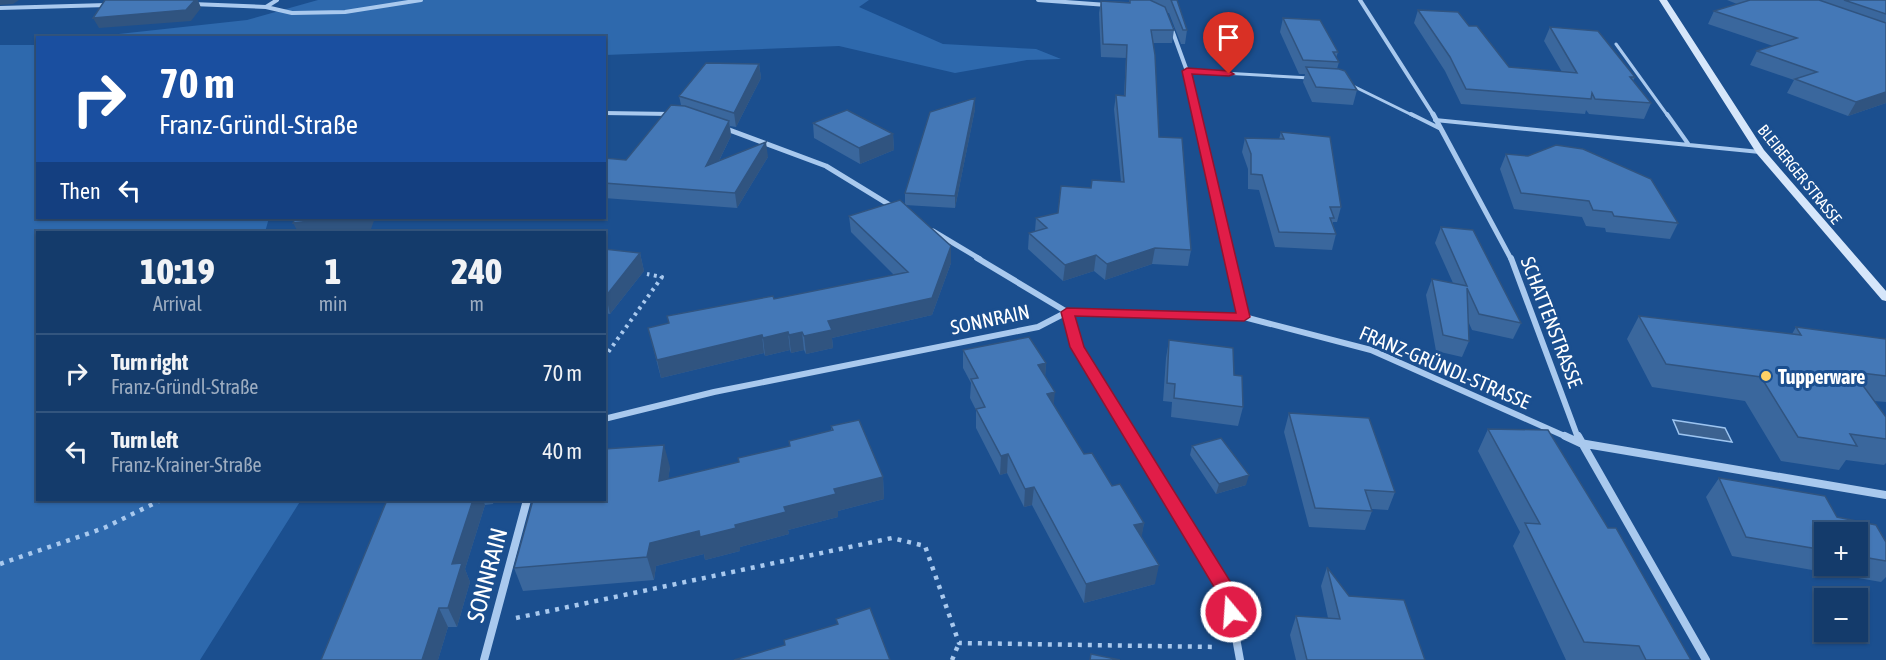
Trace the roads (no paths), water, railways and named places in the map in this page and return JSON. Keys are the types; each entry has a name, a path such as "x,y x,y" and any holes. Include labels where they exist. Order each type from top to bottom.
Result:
{"main road":[{"name":"BLEIBERGER STRASSE","path":"1664,0 1760,152 1886,298"}],"street":[{"path":"266,7 277,0"},
{"path":"186,4 266,7 292,14 345,12 421,0"},
{"path":"1038,0 1116,6"},
{"name":"SCHATTENSTRASSE","path":"1360,0 1436,120 1515,266 1580,443 1706,660"},
{"path":"0,8 116,5"},
{"path":"1167,17 1187,71 1244,317"},
{"path":"606,113 677,114"},
{"path":"720,127 826,166 896,208"},
{"name":"FRANZ-GRÜNDL-STRASSE","path":"926,227 1067,312 1244,317 1371,350 1580,443 1886,495"},
{"path":"1067,312 1077,347 1228,594 1240,660"},
{"name":"SONNRAIN","path":"606,419 714,392 1038,327 1067,312"},
{"name":"SONNRAIN","path":"484,660 527,501"}],"lane":[{"path":"1616,44 1689,145"},
{"path":"1187,71 1313,79"},
{"path":"1344,83 1362,89 1439,128"},
{"path":"1436,120 1760,152"}],"place":[{"name":"Tupperware","path":"1766,376"}]}
